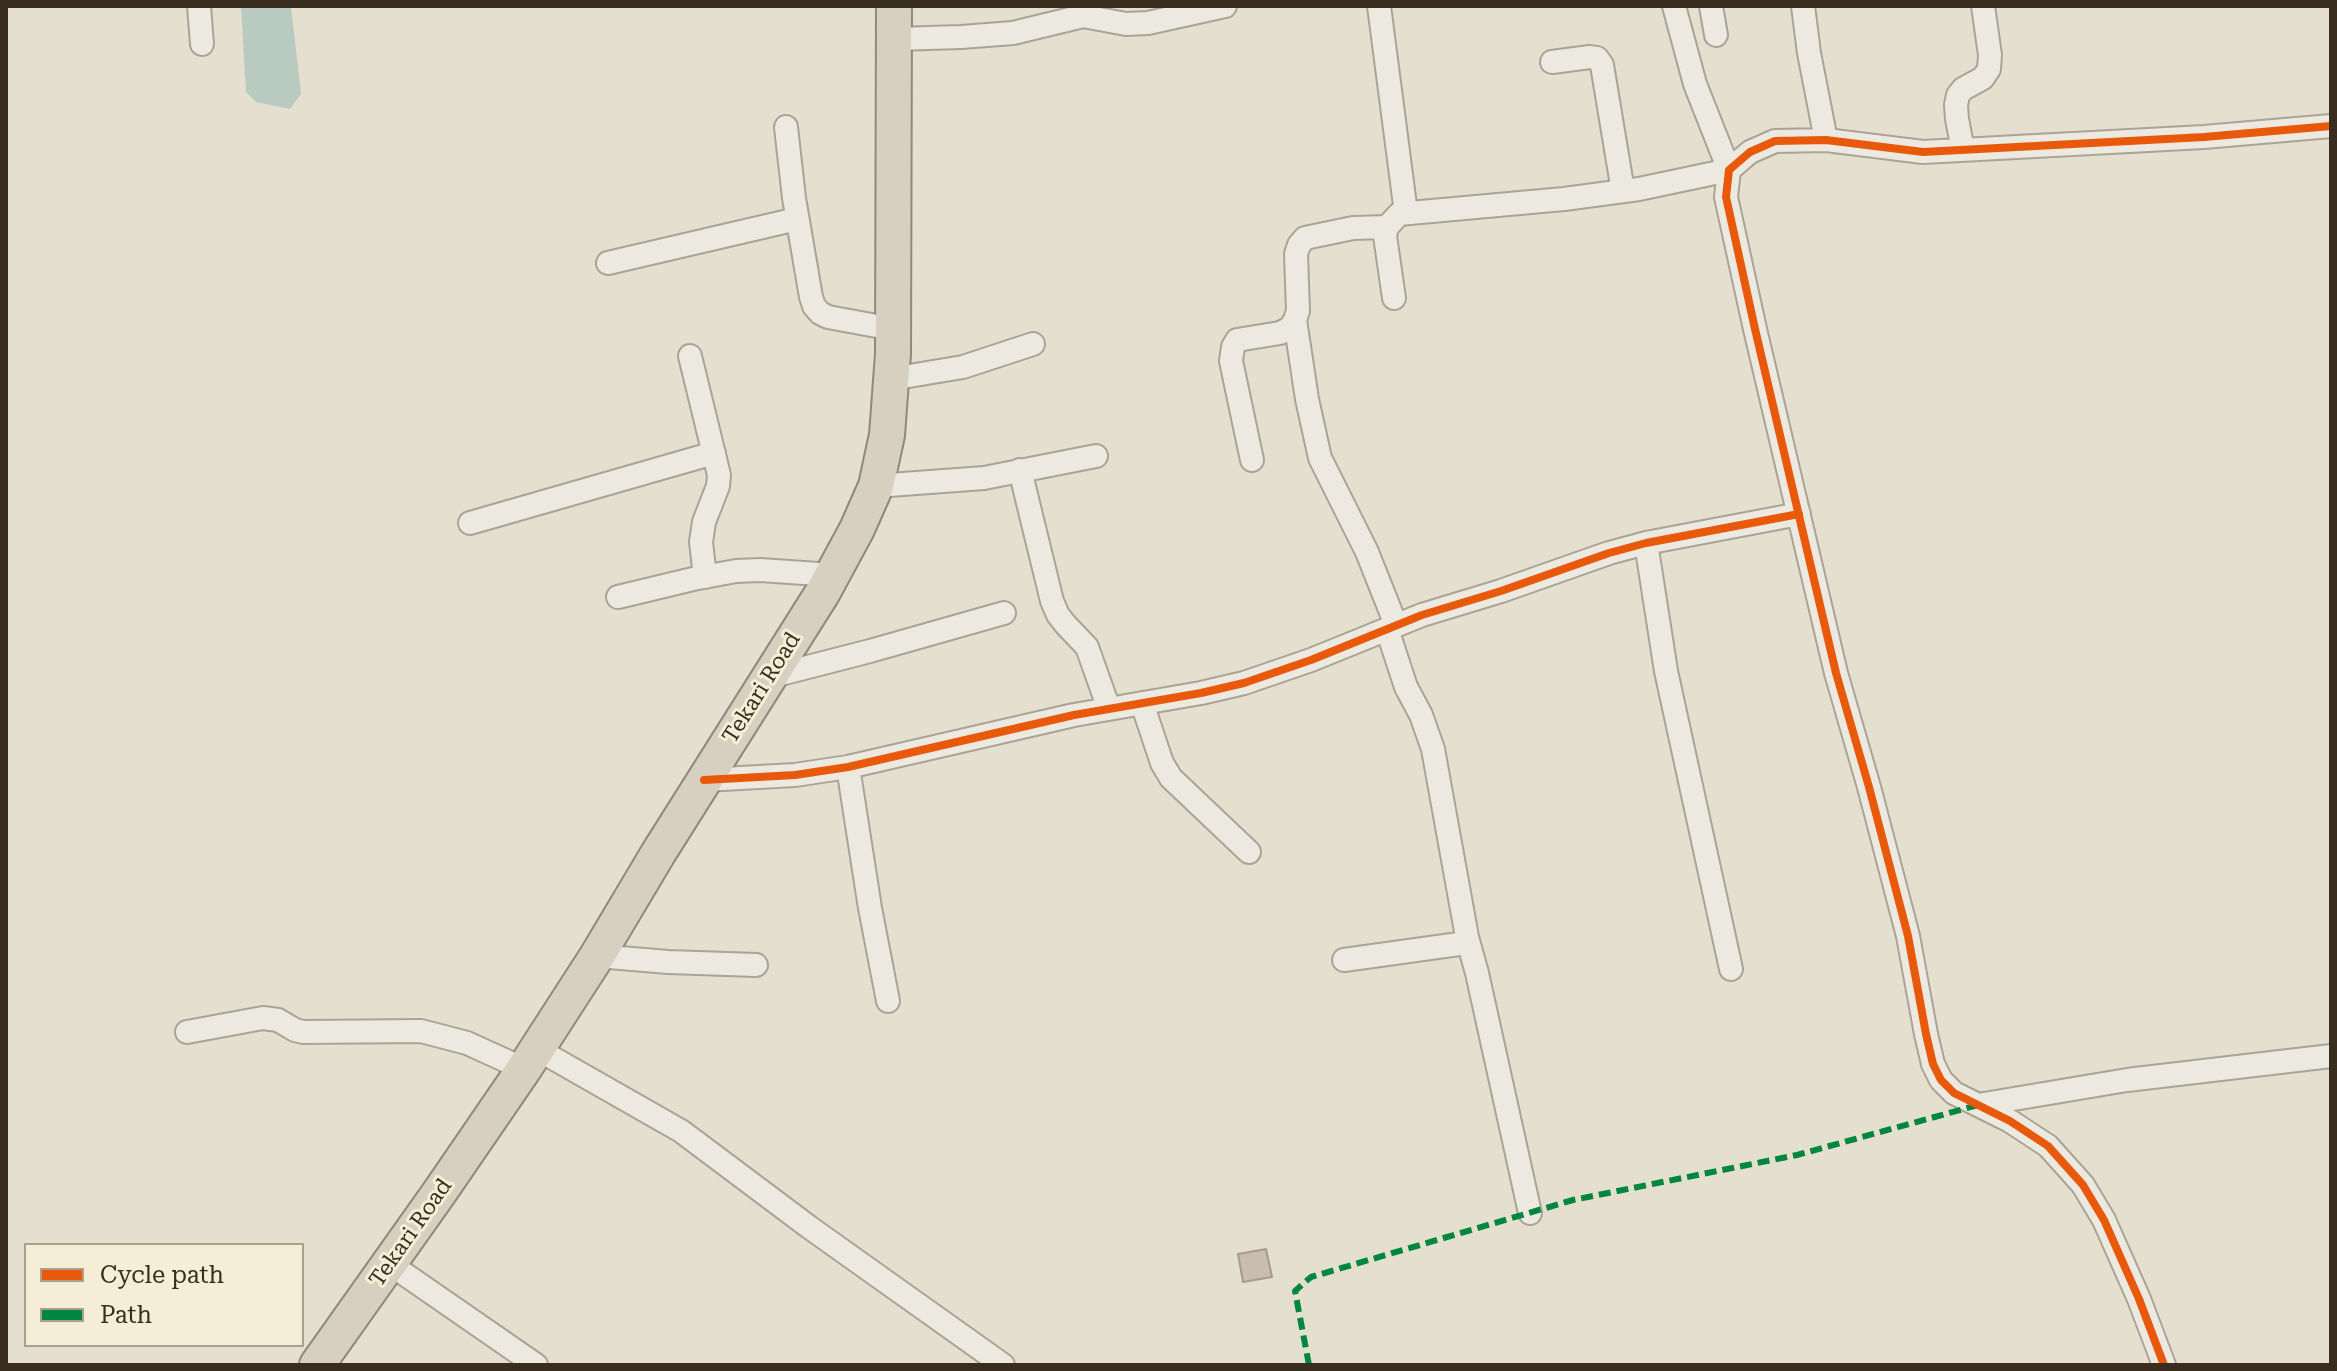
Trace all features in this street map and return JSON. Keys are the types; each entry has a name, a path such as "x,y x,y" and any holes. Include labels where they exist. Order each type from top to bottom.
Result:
{"highway":[{"name":"Tekari Road","path":"317,1365 390,1264 597,956 833,575 876,486 887,435 891,379 895,23"}],"street":[{"path":"199,6 202,44"},
{"path":"895,23 961,37 1013,33 1096,12 1126,24 1148,23 1225,6"},
{"path":"1379,6 1406,213"},
{"path":"1674,6 1695,84 1729,170 1726,197 1755,329 1836,673 1908,936 1933,1064 1941,1080 1954,1093 2010,1121 2048,1146 2083,1185 2104,1220 2164,1365"},
{"path":"1711,6 1716,35"},
{"path":"1803,6 1826,140"},
{"path":"1963,150 1957,119 1958,95 1983,78 1989,69 1983,6"},
{"path":"1552,62 1590,57 1597,58 1602,65 1623,191"},
{"path":"1394,298 1385,244 1387,227 1393,219 1406,213 1532,203 1623,191 1729,170 1750,152 1775,141 1826,140 1923,152 2204,137 2331,126"},
{"path":"786,127 797,219 811,297 820,313 828,317 893,329"},
{"path":"608,263 797,219"},
{"path":"1252,460 1231,361 1237,340 1280,333 1290,328 1298,311 1296,254 1305,238 1353,228 1387,227"},
{"path":"1295,320 1320,458 1367,552 1392,627 1406,687 1421,715 1433,749 1467,937 1530,1213"},
{"path":"891,379 972,365 1033,344"},
{"path":"690,356 719,475 701,542 705,577"},
{"path":"470,523 714,453"},
{"path":"876,486 984,478 1096,456"},
{"path":"1020,470 1052,601 1066,625 1087,647 1109,709"},
{"path":"704,780 795,775 848,767 1109,709 1244,683 1392,627 1609,553 1799,514"},
{"path":"1646,543 1666,671 1731,969"},
{"path":"618,597 736,571 833,575"},
{"path":"769,677 1004,613"},
{"path":"1142,703 1162,763 1171,778 1249,852"},
{"path":"848,767 888,1001"},
{"path":"1344,960 1459,944 1467,937"},
{"path":"597,956 756,965"},
{"path":"187,1032 263,1018 278,1020 303,1032 421,1031 530,1059 681,1131 809,1227 1003,1365"},
{"path":"1978,1105 2127,1080 2331,1056"},
{"path":"390,1264 536,1365"}],"shaded area":[{"path":"241,6 291,6 301,94 290,109 256,102 246,92"}],"building":[{"path":"1266,1249 1272,1277 1243,1282 1238,1254"}],"marked path":[{"path":"1309,1365 1295,1291 1311,1277 1573,1200 1797,1155 1978,1105"}],"cycle path":[{"path":"2164,1365 2104,1220 2083,1185 2048,1146 2010,1121 1954,1093 1941,1080 1933,1064 1908,936 1836,673 1755,329 1726,197 1729,170 1750,152 1775,141 1826,140 1923,152 2204,137 2331,126"},
{"path":"704,780 795,775 848,767 1074,715 1244,683 1311,660 1422,615 1609,553 1799,514"}]}
